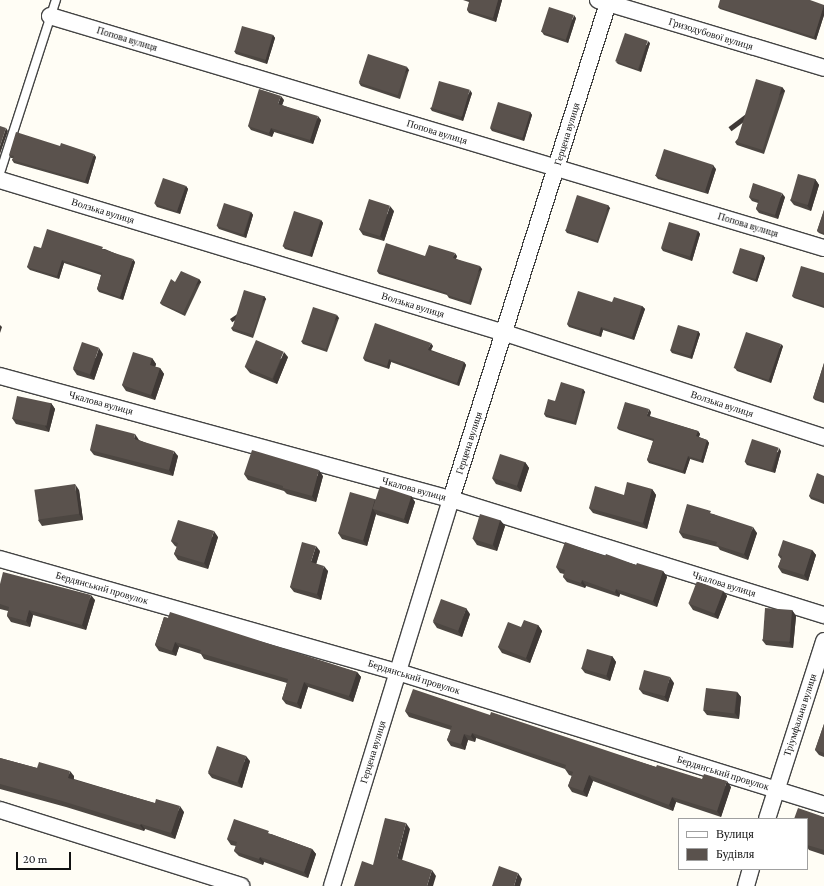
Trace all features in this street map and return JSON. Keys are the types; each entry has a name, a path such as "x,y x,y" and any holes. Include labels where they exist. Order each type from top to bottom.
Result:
{"street":[{"name":"Гризодубової вулиця","path":"605,1 824,68"},
{"name":"Герцена вулиця","path":"332,886 451,499 505,333 556,168 605,1"},
{"name":"Попова вулиця","path":"50,16 824,248"},
{"name":"Волзька вулиця","path":"1,182 505,333 824,437"},
{"name":"Чкалова вулиця","path":"0,376 451,499 824,615"},
{"name":"Бердянський провулок","path":"0,559 398,672 824,805"},
{"name":"Тріумфальна вулиця","path":"767,818 824,641"},
{"path":"0,810 241,886"},
{"path":"746,886 751,870"}],"lane":[{"path":"1,182 56,0"}],"building":[{"path":"470,0 498,0 493,18 467,10"},
{"path":"720,0 810,0 824,5 814,37 718,7"},
{"path":"549,7 574,15 566,40 541,32"},
{"path":"242,26 273,35 266,60 235,51"},
{"path":"625,33 648,41 638,69 615,61"},
{"path":"368,54 407,67 398,95 359,83"},
{"path":"756,79 782,87 763,150 737,142"},
{"path":"439,81 470,90 462,117 431,108"},
{"path":"259,89 281,96 278,104 318,116 310,140 271,128 269,133 248,126"},
{"path":"498,102 531,112 523,138 490,128"},
{"path":"0,126 6,128 0,146"},
{"path":"16,132 60,146 61,143 94,154 85,181 12,160 14,156 9,155"},
{"path":"664,149 713,165 705,192 655,176"},
{"path":"798,174 815,179 808,205 791,200"},
{"path":"163,178 186,186 177,211 154,204"},
{"path":"753,183 782,193 775,215 756,209 759,200 749,197"},
{"path":"577,195 608,205 597,240 566,230"},
{"path":"369,199 390,206 380,236 359,229"},
{"path":"224,203 251,212 243,234 217,226"},
{"path":"824,210 824,233 817,231"},
{"path":"294,211 321,220 309,255 283,246"},
{"path":"669,222 698,231 690,257 661,248"},
{"path":"47,229 103,247 102,249 133,259 120,297 97,289 102,273 62,260 57,276 27,267 34,246 41,248"},
{"path":"386,243 425,256 429,245 455,253 453,258 480,266 469,302 447,295 447,293 377,271"},
{"path":"740,248 763,255 756,279 733,272"},
{"path":"801,266 824,273 824,306 792,296"},
{"path":"181,271 199,279 183,313 160,303 171,279 175,282"},
{"path":"244,290 264,296 252,334 232,328"},
{"path":"578,291 612,302 614,297 642,306 632,337 601,327 599,334 567,324"},
{"path":"313,307 337,315 326,349 302,341"},
{"path":"375,323 431,343 428,350 464,362 457,383 389,359 387,366 363,358"},
{"path":"678,325 698,331 690,356 670,350"},
{"path":"746,332 781,344 769,380 734,368"},
{"path":"256,340 284,352 272,378 245,367"},
{"path":"82,342 99,348 90,374 73,368"},
{"path":"133,352 152,358 150,365 160,368 151,395 122,385"},
{"path":"824,363 824,401 813,398"},
{"path":"561,382 583,389 574,422 544,414 548,399 555,401"},
{"path":"17,396 51,403 46,426 12,418"},
{"path":"625,402 649,409 647,416 698,431 696,436 707,440 701,460 688,456 683,471 647,460 654,439 617,428"},
{"path":"96,424 135,434 134,439 174,451 169,470 90,450"},
{"path":"752,439 779,448 771,470 745,462"},
{"path":"252,450 319,470 312,496 283,488 283,486 244,474"},
{"path":"500,454 525,462 517,486 492,478"},
{"path":"817,473 824,476 824,501 809,496"},
{"path":"627,482 652,489 643,523 589,508 595,486 624,495"},
{"path":"75,484 79,514 39,519 34,490"},
{"path":"380,486 411,496 404,519 373,509"},
{"path":"350,492 375,499 363,541 338,533"},
{"path":"687,504 711,511 710,513 753,527 744,554 716,545 717,542 679,532"},
{"path":"480,514 500,520 492,545 472,539"},
{"path":"178,520 214,531 204,563 174,554 178,543 171,541"},
{"path":"783,540 812,550 804,575 778,567 782,556 778,555"},
{"path":"302,542 316,546 311,562 324,566 317,594 290,587"},
{"path":"565,542 605,556 606,554 636,565 637,563 663,571 653,601 616,589 615,592 582,580 581,583 563,577 565,570 556,567"},
{"path":"3,572 91,595 82,625 29,610 26,621 7,616 9,607 0,604 0,584"},
{"path":"697,581 723,591 715,613 688,603"},
{"path":"441,599 466,608 458,631 433,622"},
{"path":"765,608 792,610 790,642 763,640"},
{"path":"170,612 357,672 349,696 304,682 297,703 282,699 288,679 200,653 201,650 175,642 172,651 155,645 164,617 168,618"},
{"path":"524,620 538,625 526,658 498,647 508,622 521,627"},
{"path":"587,649 612,656 606,675 581,668"},
{"path":"644,670 670,677 665,696 639,689"},
{"path":"706,688 737,692 734,714 703,710"},
{"path":"413,689 490,715 491,712 656,767 657,765 702,779 704,774 727,781 717,811 672,797 669,805 589,775 583,791 568,786 573,772 565,769 566,765 472,733 471,736 464,734 461,744 447,740 452,726 405,711"},
{"path":"824,724 824,753 815,750"},
{"path":"217,746 246,756 237,783 208,772"},
{"path":"0,758 37,768 39,762 70,771 68,778 155,803 156,799 180,806 171,833 0,784"},
{"path":"798,808 824,817 824,850 808,845 808,818 794,818"},
{"path":"385,818 406,823 397,858 432,870 427,886 354,886 362,861 373,865"},
{"path":"234,819 269,831 268,833 312,849 304,872 260,857 259,859 234,851 237,842 227,839"},
{"path":"499,866 518,873 514,886 492,886"}]}
